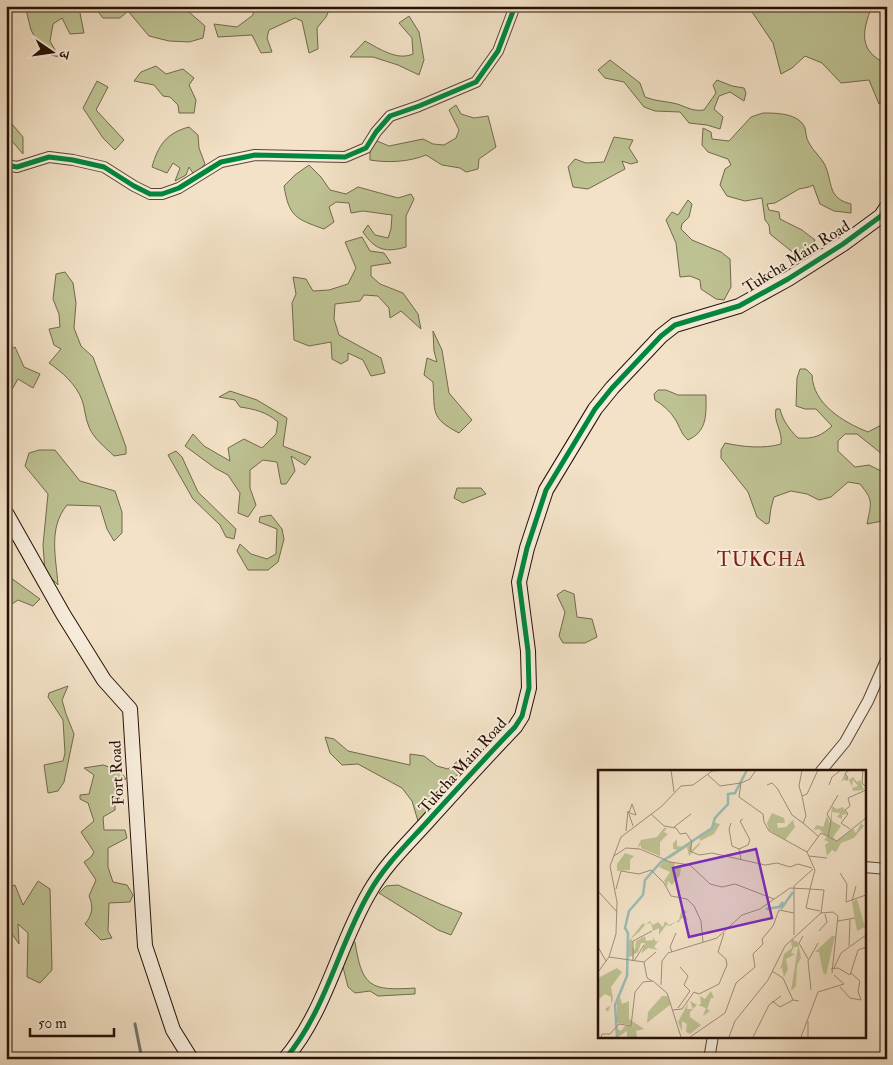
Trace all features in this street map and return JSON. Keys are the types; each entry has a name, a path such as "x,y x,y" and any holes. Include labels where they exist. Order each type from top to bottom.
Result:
{"street":[{"path":"6,165 17,166 48,157 73,160 104,167 150,194 162,194 179,188 221,162 255,155 346,157 366,148 376,132 390,116 476,82 498,51 515,6"},
{"name":"Tukcha Main Road","path":"285,1059 293,1050 319,1007 348,932 370,890 400,850 515,727 522,716 529,688 528,651 519,582 526,548 546,490 596,409 612,388 675,325 739,306 788,280 843,244 881,216 887,207"},
{"name":"Fort Road","path":"6,513 63,614 104,680 130,709 145,946 173,1030 191,1059"},
{"path":"822,770 846,742 868,701 887,658"},
{"path":"866,867 887,869"},
{"path":"709,1059 713,1038"}],"green space":[{"path":"25,6 76,6 80,13 84,33 70,34 62,18 53,24 50,41 59,57 43,53 31,30"},
{"path":"100,6 182,6 205,26 203,38 189,42 169,41 149,36 128,11 120,18 103,18 96,9"},
{"path":"254,6 331,6 326,17 317,28 318,49 309,53 302,21 295,18 269,30 267,38 272,52 261,53 252,35 218,37 214,24 237,27 253,15"},
{"path":"748,6 872,6 866,24 865,40 871,53 887,64 887,99 879,104 869,80 841,83 822,63 805,56 792,68 781,74 773,43"},
{"path":"409,16 419,32 424,60 419,75 398,65 373,57 350,57 365,41 395,55 407,56 413,54 412,38 399,23"},
{"path":"610,60 640,83 645,97 695,110 704,110 716,93 713,85 717,80 744,88 746,93 744,101 730,92 719,96 714,109 723,117 720,129 689,123 680,112 655,111 644,107 624,82 605,78 598,70"},
{"path":"156,66 166,74 183,69 194,78 189,85 196,100 194,113 179,113 178,105 170,97 163,96 154,85 134,81 141,72"},
{"path":"97,81 108,87 96,110 124,140 115,150 103,138 83,108"},
{"path":"456,105 461,114 474,118 488,116 496,147 479,159 478,169 466,172 460,168 442,165 426,155 398,161 370,160 370,150 377,141 389,146 423,139 433,144 444,145 456,138 459,130 449,110"},
{"path":"763,113 787,115 798,119 802,123 809,143 825,165 834,194 851,204 851,213 834,211 820,204 813,185 799,189 775,203 767,204 769,210 779,212 780,219 802,230 815,240 810,250 795,254 770,234 769,225 765,220 762,198 745,201 727,196 720,185 725,169 731,165 728,159 708,152 702,145 703,128 711,132 712,139 729,141 751,117"},
{"path":"6,117 23,137 23,154 6,134"},
{"path":"189,127 198,135 199,148 205,164 194,175 189,167 186,175 175,181 180,168 173,163 167,173 152,167 164,141 174,133"},
{"path":"614,137 633,140 629,148 638,162 631,164 622,161 625,169 588,189 573,187 568,167 575,159 586,163 604,162"},
{"path":"309,165 330,190 346,194 358,187 398,198 411,194 414,199 406,216 406,247 386,250 372,243 363,232 368,225 375,235 388,238 392,215 363,211 351,213 349,203 336,202 329,207 334,222 324,229 295,215 288,204 284,186"},
{"path":"688,200 692,204 689,217 682,224 681,229 692,240 721,252 730,259 731,287 724,300 716,299 701,289 700,280 690,276 680,277 676,243 666,220 672,212 678,215"},
{"path":"362,237 370,251 384,253 391,263 371,266 371,276 380,284 403,293 418,314 421,329 401,311 390,318 389,308 378,296 364,295 360,301 335,304 334,319 339,335 381,358 385,373 371,376 363,360 348,353 348,360 341,364 332,359 331,342 309,346 294,340 292,303 296,294 293,277 306,279 313,291 329,290 348,284 356,268 345,242"},
{"path":"65,272 73,283 76,303 74,328 81,346 93,357 126,447 126,454 114,456 97,439 89,427 82,400 76,389 64,374 49,363 61,349 54,345 49,329 60,327 59,314 53,299 56,274"},
{"path":"433,331 442,350 449,393 472,420 459,433 443,423 439,418 434,407 433,382 424,375 427,358 437,362 434,351"},
{"path":"15,347 24,367 40,374 33,388 18,379 6,400 6,352"},
{"path":"800,369 806,369 812,375 818,395 831,411 849,423 868,432 887,422 887,458 857,434 845,434 838,441 838,451 855,467 869,465 887,474 887,520 867,524 870,507 868,494 860,484 848,482 831,497 819,500 807,494 791,491 774,497 769,523 766,524 757,517 748,492 721,458 721,450 725,443 753,447 768,447 781,444 781,435 775,414 776,409 780,409 787,425 798,438 817,436 832,426 816,409 805,409 796,406 797,378"},
{"path":"658,390 666,390 678,395 706,395 704,421 695,436 688,440 671,413 655,400 654,394"},
{"path":"230,391 257,400 287,418 283,446 311,457 305,465 291,456 295,471 286,484 281,484 277,462 263,460 250,470 250,488 256,505 248,517 238,513 240,493 228,475 185,446 193,434 204,446 230,461 228,448 244,439 262,448 276,434 278,422 274,419 260,412 240,407 235,400 219,397"},
{"path":"39,450 55,450 80,481 115,491 122,512 122,533 114,541 107,529 100,506 67,505 57,523 55,533 58,585 45,572 43,545 48,494 25,466 29,453"},
{"path":"176,451 182,457 198,492 236,529 234,539 226,537 220,525 193,499 168,455"},
{"path":"457,488 481,488 486,494 463,503 454,498"},
{"path":"271,515 282,529 284,539 278,562 268,570 248,570 237,551 240,544 251,554 267,559 276,554 277,529 259,522 260,517"},
{"path":"11,578 40,599 33,606 18,600 6,608 6,579"},
{"path":"564,590 574,594 577,617 592,619 597,637 585,643 563,643 559,636 565,612 557,595"},
{"path":"68,686 62,700 74,734 64,782 58,791 48,793 44,765 63,761 65,753 63,720 48,697 49,693"},
{"path":"325,737 334,739 348,751 410,765 410,754 424,756 437,766 448,769 459,760 473,762 455,777 424,814 422,820 418,821 412,801 402,788 358,764 342,765 330,753"},
{"path":"103,765 119,770 126,779 118,780 115,789 115,810 103,817 104,830 125,830 127,838 108,848 108,867 113,882 127,885 133,895 130,902 109,903 108,931 112,938 101,940 85,924 92,911 89,896 96,880 84,862 94,852 81,832 94,821 88,803 80,799 80,795 89,794 94,775 84,768"},
{"path":"38,881 50,889 52,970 40,983 27,977 28,933 18,924 19,944 12,934 7,888 15,885 23,905"},
{"path":"398,885 462,913 451,935 438,930 379,893 386,886"},
{"path":"355,942 361,969 371,983 378,987 415,988 415,994 378,996 370,991 355,993 348,987 342,963 350,943"}],"waterway":[{"path":"135,1024 142,1059"}],"cycle path":[{"path":"6,165 17,167 49,157 73,160 104,167 150,194 162,194 179,188 221,162 255,155 345,157 366,148 376,132 390,116 476,82 498,51 515,6"},
{"path":"285,1059 311,1020 358,913 375,883 396,856 515,727 522,716 529,688 528,651 519,582 527,548 546,490 595,409 661,336 675,325 739,306 788,279 843,244 881,216 887,207"}],"district":[{"name":"TUKCHA","path":"762,559"}]}
